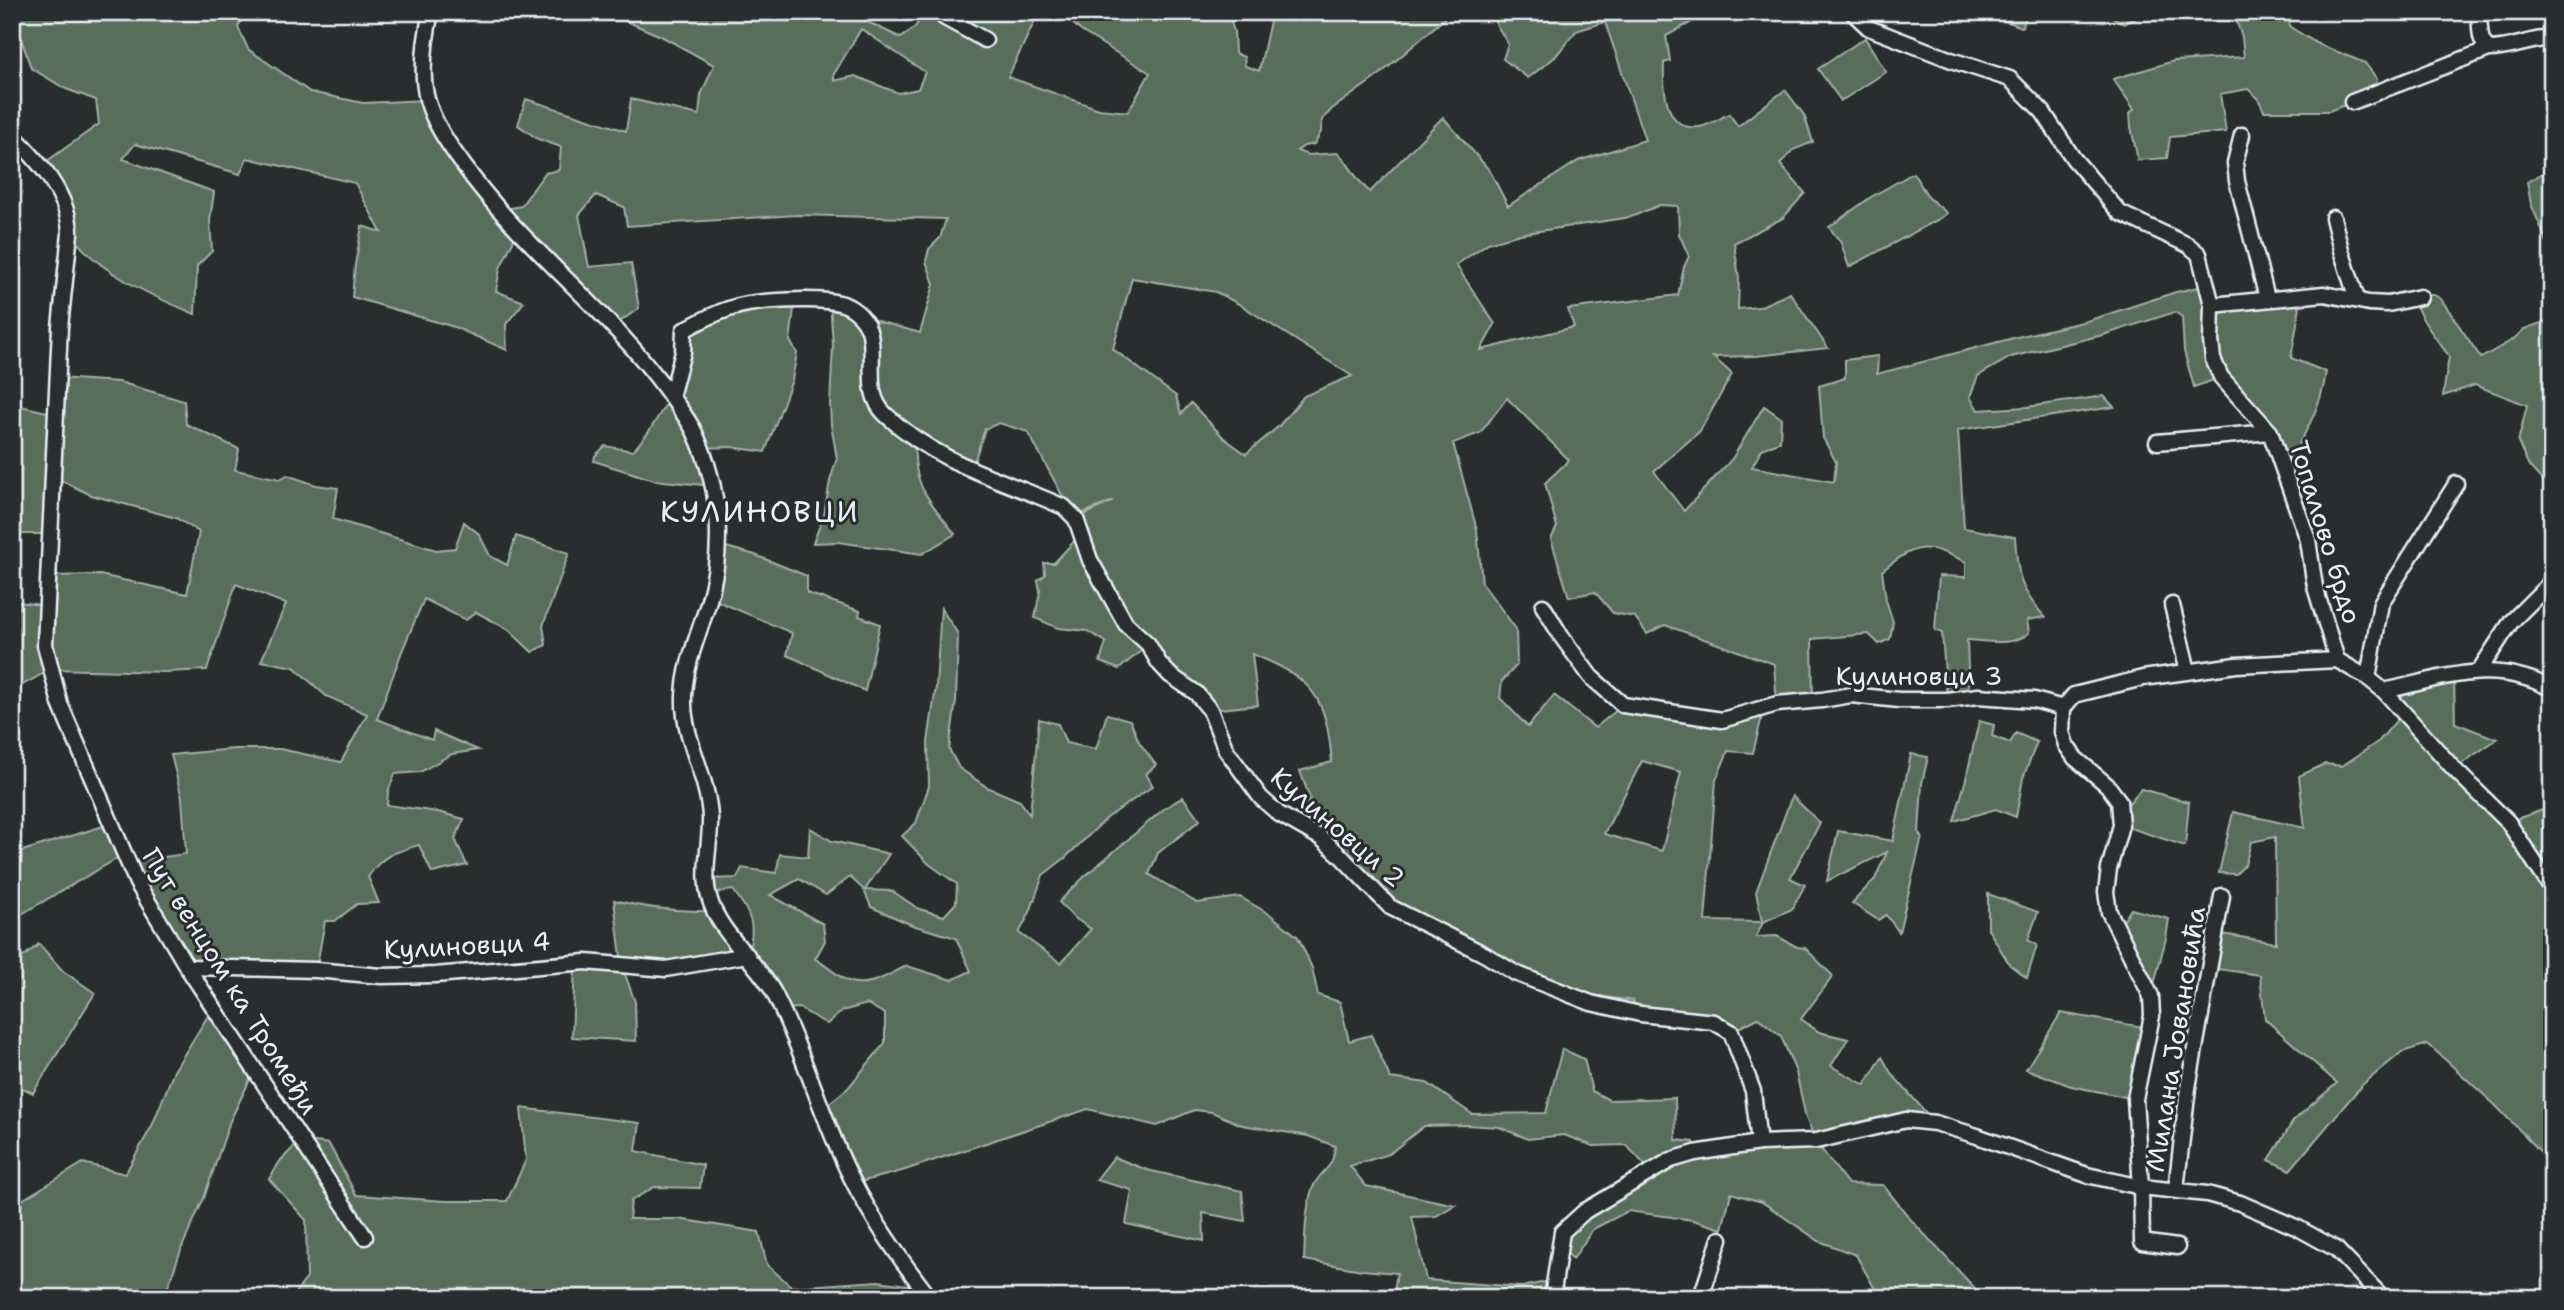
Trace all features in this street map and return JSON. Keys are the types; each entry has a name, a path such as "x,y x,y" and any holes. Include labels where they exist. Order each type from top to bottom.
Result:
{"street":[{"path":"431,12 424,68 427,100 435,122 453,151 477,186 499,211 614,326 646,362 694,430 714,485 719,545 710,598 684,695 685,718 692,750 707,797 708,894 714,911 772,990 848,1172 870,1210 930,1298"},
{"path":"938,12 945,19 985,40"},
{"name":"Топалово брдо","path":"1852,12 1869,28 1954,61 2010,79 2043,112 2073,158 2119,213 2188,245 2199,254 2212,305 2213,359 2221,377 2270,432 2308,540 2315,587 2337,660 2384,691 2454,769 2508,822 2552,888"},
{"path":"2477,12 2482,44 2489,49"},
{"path":"2352,102 2489,49 2508,49 2540,38 2552,38"},
{"name":"Пут венцом ка Тромеђи","path":"12,134 40,166 61,197 70,218 60,327 45,645 60,704 122,855 137,883 187,967 365,1237"},
{"path":"2242,135 2235,163 2237,181 2267,298"},
{"path":"2333,218 2357,299"},
{"path":"2212,305 2324,294 2388,304 2420,297"},
{"name":"Кулиновци 2","path":"671,397 683,352 684,330 734,307 795,301 846,305 863,317 870,335 870,372 874,394 882,413 915,440 951,461 1044,498 1063,507 1076,519 1090,560 1126,624 1148,645 1170,675 1196,693 1210,710 1226,750 1261,798 1279,814 1330,846 1390,907 1484,954 1515,973 1591,1003 1640,1014 1714,1022 1731,1032 1753,1091 1759,1143"},
{"path":"2157,442 2270,432"},
{"name":"Топалово брдо","path":"2368,678 2381,603 2456,484"},
{"path":"2479,671 2511,622 2552,582"},
{"path":"2172,605 2188,671"},
{"name":"Кулиновци 3","path":"1543,606 1591,677 1623,705 1722,720 1777,704 1822,701 1851,695 1947,701 1978,696 2034,700 2063,708"},
{"path":"2063,708 2074,695 2090,690 2188,671 2256,663 2337,660"},
{"path":"2384,691 2479,671 2505,673 2552,689"},
{"name":"Милана Јовановића","path":"2063,708 2062,732 2066,745 2075,758 2108,785 2119,801 2121,825 2106,892 2109,912 2151,996 2152,1016 2135,1099 2141,1187"},
{"name":"Милана Јовановића","path":"2176,1189 2188,1088 2222,896"},
{"name":"Кулиновци 4","path":"187,967 316,970 381,976 435,975 586,962 666,969 747,955"},
{"name":"Милана Јовановића","path":"1552,1298 1562,1232 1585,1212 1671,1160 1695,1153 1759,1143 1816,1142 1906,1120 1935,1123 2087,1175 2141,1187 2176,1189 2240,1203 2298,1228 2336,1249 2383,1298"},
{"path":"2141,1187 2142,1242 2177,1247"},
{"path":"1699,1298 1720,1239"}],"shaded area":[{"path":"2360,1277 2376,1298 2338,1298"}],"green space":[{"path":"12,12 246,12 238,27 248,49 310,92 363,103 427,100 500,210 521,206 545,173 559,170 561,147 538,139 518,125 526,99 626,131 631,99 699,115 701,95 714,65 661,36 621,19 627,12 680,12 684,16 688,12 847,12 901,38 915,27 925,12 938,12 955,23 964,12 1039,12 1008,77 1099,109 1128,112 1150,73 1055,12 1210,12 1229,15 1234,32 1235,53 1244,57 1245,66 1259,71 1272,12 1452,12 1378,76 1332,109 1322,120 1321,132 1314,144 1297,151 1308,155 1338,153 1370,192 1443,117 1490,171 1508,206 1578,161 1645,140 1605,22 1576,31 1555,57 1528,78 1503,59 1508,44 1489,12 1710,12 1666,36 1670,61 1664,63 1664,83 1672,115 1687,127 1699,127 1729,114 1738,126 1785,90 1804,115 1813,142 1793,150 1780,164 1805,193 1783,218 1734,243 1739,278 1738,309 1759,307 1790,293 1828,348 1756,356 1713,357 1732,374 1700,431 1654,471 1684,511 1732,459 1764,406 1781,418 1780,441 1762,449 1752,467 1834,482 1836,462 1823,438 1819,386 1845,378 1845,360 1878,356 1877,374 2087,321 2176,292 2208,285 2212,304 2302,295 2291,358 2326,372 2316,410 2283,470 2270,432 2222,377 2194,387 2184,351 2182,317 2175,312 2103,335 2011,357 1978,376 1970,397 1978,410 2027,407 2104,396 2114,407 1958,430 1964,528 2015,537 2017,561 2024,589 2045,617 2027,620 2029,633 2015,640 1967,640 1969,698 1947,700 1942,633 1935,630 1939,576 1966,577 1966,562 1941,551 1922,548 1905,555 1882,571 1886,600 1893,622 1890,639 1879,644 1869,634 1812,639 1813,701 1777,704 1774,664 1665,625 1647,634 1635,617 1613,613 1595,592 1569,597 1551,539 1557,527 1545,483 1569,460 1507,398 1480,433 1453,443 1477,530 1482,583 1516,629 1517,665 1502,681 1500,698 1528,727 1554,695 1595,728 1623,705 1722,720 1764,708 1753,753 1728,751 1716,780 1705,921 1762,922 1756,892 1792,796 1820,823 1790,878 1805,885 1792,909 1763,922 1756,937 1777,936 1797,947 1805,948 1833,976 1801,1019 1819,1032 1848,1039 1831,1066 1865,1085 1882,1057 1891,1073 1935,1123 1906,1120 1816,1142 1848,1184 1883,1185 1912,1221 1984,1298 1880,1298 1856,1255 1819,1241 1762,1202 1731,1193 1722,1229 1693,1220 1628,1211 1593,1229 1573,1259 1558,1245 1562,1232 1651,1171 1626,1145 1593,1146 1564,1135 1528,1139 1499,1127 1424,1126 1389,1154 1350,1166 1366,1186 1455,1205 1436,1216 1412,1217 1426,1280 1522,1287 1554,1280 1552,1298 1399,1298 1393,1297 1397,1273 1304,1260 1309,1200 1315,1183 1330,1164 1335,1146 1308,1136 1242,1125 1212,1112 1194,1110 1157,1126 1088,1109 902,1171 856,1183 823,1108 848,1088 885,1043 885,1014 867,1004 842,1011 827,1024 799,1008 781,1009 747,955 752,936 748,913 733,890 708,894 707,879 737,878 742,868 776,873 780,854 808,857 810,828 832,841 889,854 865,890 892,891 919,909 944,916 956,903 957,884 929,864 902,836 916,823 929,786 928,742 936,687 941,608 958,634 956,701 949,749 959,768 987,787 1020,801 1030,815 1039,719 1058,724 1066,743 1096,749 1107,714 1130,720 1139,742 1156,765 1146,774 1153,786 1107,818 1043,875 1030,912 1019,933 1061,963 1091,929 1073,917 1059,902 1085,876 1165,808 1183,797 1200,820 1158,853 1149,874 1197,903 1240,897 1271,915 1298,937 1312,968 1318,995 1340,1002 1349,1041 1371,1035 1390,1078 1427,1083 1472,1114 1546,1113 1562,1049 1584,1059 1592,1091 1609,1100 1675,1098 1676,1140 1694,1142 1695,1153 1816,1141 1806,1118 1796,1072 1781,1036 1758,1018 1731,1032 1640,1014 1633,1001 1550,989 1390,907 1293,822 1310,799 1300,771 1332,762 1326,721 1320,705 1303,682 1290,672 1252,654 1258,705 1210,710 1148,645 1119,669 1100,662 1106,642 1087,631 1058,628 1035,618 1040,591 1038,580 1045,575 1044,563 1054,563 1080,535 1076,519 1113,501 1074,517 1028,432 999,423 985,429 971,471 915,440 919,481 930,501 955,534 922,554 838,542 813,543 824,515 837,458 830,404 833,345 830,301 863,317 920,333 934,284 926,261 929,249 940,238 946,219 797,215 627,226 624,207 596,195 579,215 589,267 631,263 639,308 614,326 518,231 500,268 496,291 524,302 506,324 507,350 454,327 352,297 362,226 381,232 355,183 247,158 240,174 135,144 123,159 214,192 210,220 212,251 197,266 195,314 111,272 96,261 72,235 58,210 40,166 99,124 96,100 66,89 31,68 20,35 12,33","holes":["861,29 925,72 918,89 898,93 855,76 834,81 834,74","1660,205 1678,206 1679,234 1689,256 1678,295 1568,309 1574,327 1481,350 1495,324 1456,265 1488,243 1520,234 1631,217","1132,278 1216,292 1352,376 1304,396 1279,426 1246,454 1224,438 1191,403 1181,414 1176,396 1113,349","1642,761 1681,772 1662,851 1604,834","850,877 864,890 871,907 912,925 956,938 971,971 952,980 907,966 871,982 856,983 845,979 815,959 825,941 823,924 770,895 799,879 826,895"]},
{"path":"1980,12 2028,12 2022,27"},
{"path":"2104,12 2148,12 2124,24"},
{"path":"2160,12 2288,12 2290,27 2318,44 2365,63 2377,79 2372,95 2329,111 2264,111 2258,98 2248,89 2220,94 2226,132 2170,137 2167,158 2138,160 2131,127 2130,113 2134,109 2113,79 2174,61 2244,57 2242,37 2236,20 2163,21"},
{"path":"1865,38 1886,72 1841,101 1818,69"},
{"path":"1913,173 1929,198 1947,213 1849,267 1841,243 1829,227 1871,197"},
{"path":"2543,173 2552,181 2552,254 2531,204 2527,182"},
{"path":"2426,295 2441,299 2481,358 2514,339 2524,329 2552,319 2552,491 2529,466 2518,442 2527,405 2475,385 2443,396 2449,356 2424,321 2413,298"},
{"path":"795,301 790,341 797,353 792,380 765,452 731,447 701,448 714,486 654,480 594,461 595,456 605,446 633,451 648,433 671,396 684,330 702,320"},
{"path":"58,378 119,382 184,401 186,424 239,449 235,470 280,479 287,475 316,485 338,488 333,519 436,550 455,548 464,522 479,534 490,556 507,565 516,536 569,553 543,626 546,645 532,652 508,629 476,612 466,620 424,599 377,719 432,740 434,731 478,750 452,754 420,772 395,774 388,792 387,805 438,812 464,819 455,839 467,865 432,873 419,845 384,859 368,877 379,903 357,904 335,921 325,921 316,970 187,967 126,862 186,854 182,798 171,755 234,749 280,749 341,762 367,714 326,696 294,667 261,661 286,604 236,584 207,670 165,672 51,669 12,691 12,601 47,606 49,576 100,575 187,594 199,532 176,518 91,495 54,477 51,534 12,534 12,404 56,414"},
{"path":"2552,507 2552,553 2542,528"},
{"path":"719,545 755,555 807,576 807,593 860,611 859,616 880,624 865,691 787,655 792,633 710,598"},
{"path":"2454,676 2455,723 2497,739 2454,769 2507,822 2552,807 2552,1057 2548,1061 2552,1069 2552,1146 2544,1155 2494,1104 2428,1044 2402,1052 2362,1085 2290,1170 2269,1160 2294,1120 2337,1083 2265,1019 2260,975 2210,968 2216,933 2276,943 2275,837 2251,842 2245,865 2236,874 2219,873 2233,812 2305,828 2299,776 2325,764 2342,766 2379,741 2402,714 2384,691"},
{"path":"1979,721 1994,725 1992,736 2010,743 2016,733 2037,742 2023,778 2016,817 1996,809 1954,821 1966,779"},
{"path":"1911,754 1928,757 1922,783 1919,832 1922,837 1899,932 1886,915 1878,920 1852,903 1875,879 1887,852 1827,881 1838,831 1893,841"},
{"path":"2141,789 2189,802 2185,846 2121,825 2119,801 2129,803"},
{"path":"110,824 123,855 20,915 12,902 12,839 19,852"},
{"path":"1988,894 2038,912 2028,940 2037,945 2027,978 2010,965 1988,929"},
{"path":"614,900 664,909 714,911 747,955 622,966 635,1002 636,1041 572,1037 575,963 622,965"},
{"path":"2131,909 2169,919 2151,996 2117,931"},
{"path":"39,944 63,971 95,993 33,1093 12,1083 12,966"},
{"path":"214,1006 255,1069 230,1121 204,1198 182,1247 164,1298 12,1298 12,1206 83,1163 125,1174 152,1126 174,1071"},
{"path":"2061,1013 2149,1028 2135,1099 2071,1086 2026,1069"},
{"path":"521,1108 640,1123 636,1151 703,1165 700,1188 654,1187 631,1201 629,1219 678,1219 759,1232 767,1265 792,1287 878,1281 922,1287 930,1298 291,1298 307,1278 306,1220 269,1179 281,1160 301,1140 329,1144 356,1195 446,1201 507,1201 526,1160"},
{"path":"1114,1157 1147,1170 1242,1191 1245,1221 1203,1213 1204,1241 1126,1224 1132,1190 1096,1180"},
{"path":"2031,1289 2050,1298 2005,1298"},
{"path":"2093,1290 2111,1298 2060,1298"}],"district":[{"name":"КУЛИНОВЦИ","path":"760,511"}]}
